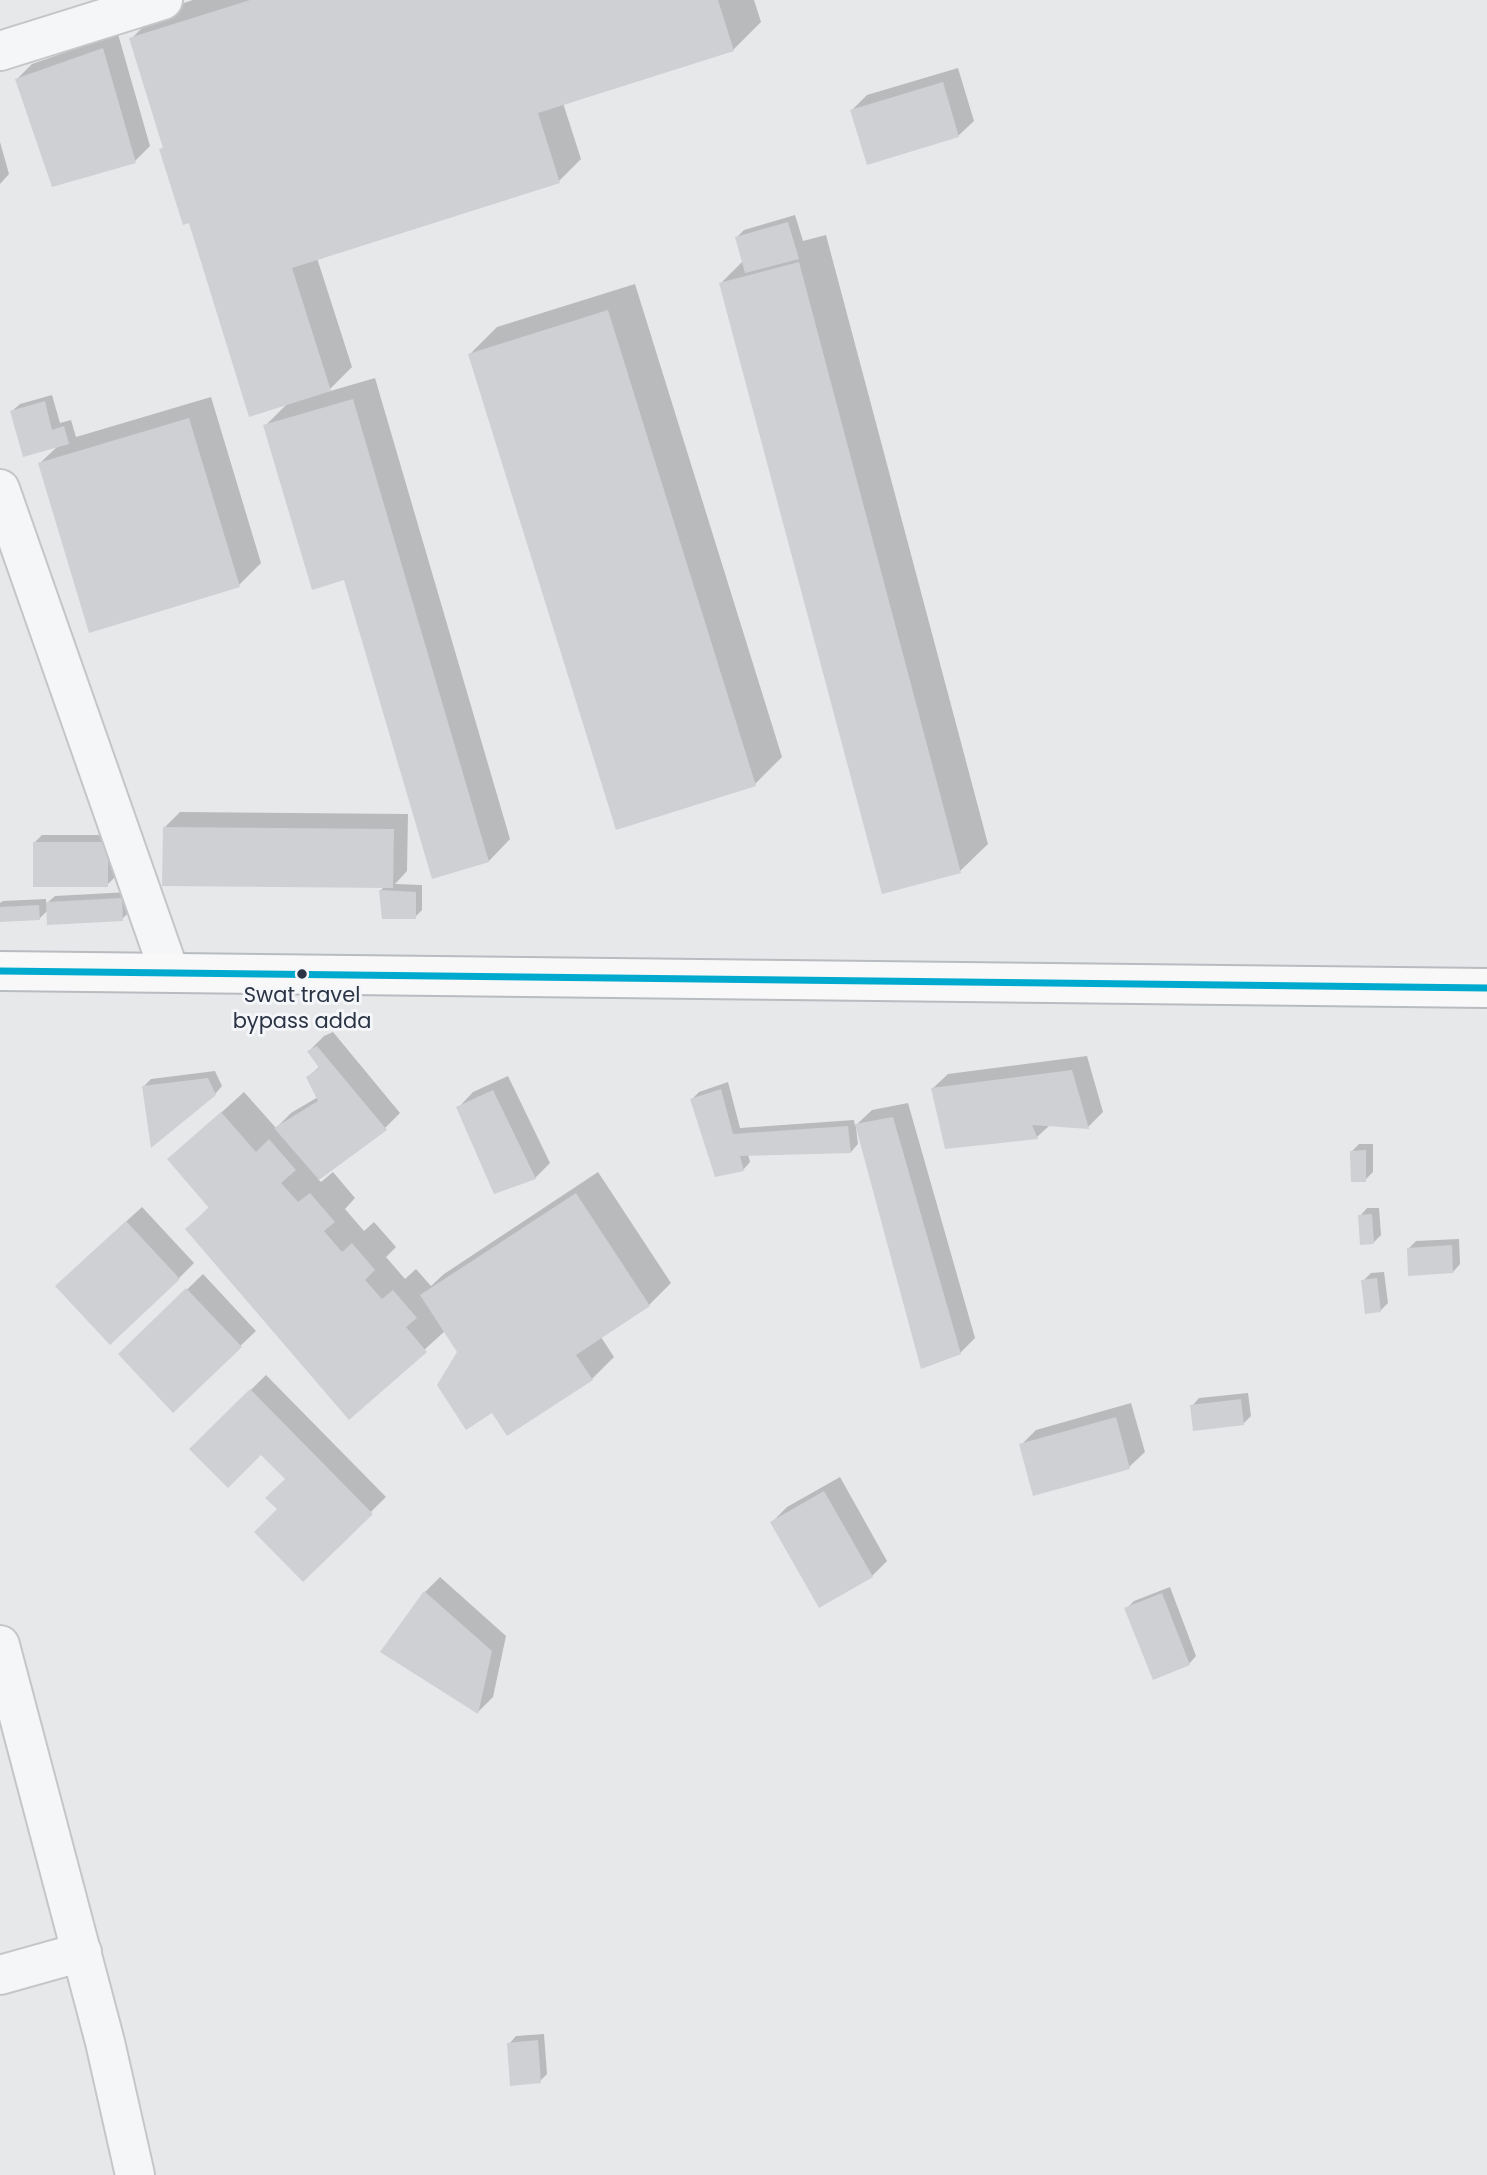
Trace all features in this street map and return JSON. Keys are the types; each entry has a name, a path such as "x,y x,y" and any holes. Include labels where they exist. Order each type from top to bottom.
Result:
{"highway":[{"path":"0,971 1487,988"}],"street":[{"path":"0,51 163,0"},
{"path":"0,489 169,971"},
{"path":"0,1645 82,1952 135,2175"},
{"path":"0,1975 82,1952"}],"building":[{"path":"250,0 718,0 734,51 538,113 560,183 292,268 331,391 249,417 189,223 183,225 159,149 163,148 129,38"},
{"path":"103,48 136,163 52,187 15,79"},
{"path":"943,82 959,137 867,165 850,110"},
{"path":"788,222 799,259 745,273 735,237"},
{"path":"799,262 961,873 882,894 719,283"},
{"path":"608,310 756,786 616,830 468,354"},
{"path":"353,399 489,862 432,879 344,580 312,590 263,425"},
{"path":"45,401 52,430 64,426 69,444 23,457 10,411"},
{"path":"189,418 240,587 89,633 38,463"},
{"path":"163,827 394,829 393,888 162,886"},
{"path":"33,842 108,842 108,887 33,887"},
{"path":"379,890 416,892 416,919 382,919"},
{"path":"122,898 123,921 47,925 46,902"},
{"path":"39,905 40,920 0,922 0,907"},
{"path":"317,1046 387,1130 319,1180 274,1128 318,1101 306,1077 319,1068 307,1051"},
{"path":"1072,1070 1089,1129 1032,1125 1038,1139 945,1149 931,1088"},
{"path":"208,1078 216,1095 151,1148 142,1086"},
{"path":"721,1089 733,1134 848,1126 851,1153 740,1156 744,1171 715,1177 690,1099"},
{"path":"493,1090 536,1179 494,1194 456,1107"},
{"path":"221,1112 256,1152 269,1139 296,1170 281,1183 298,1202 310,1193 335,1222 324,1231 342,1252 352,1243 375,1270 365,1280 382,1299 393,1290 417,1318 406,1327 427,1352 349,1420 185,1229 209,1208 167,1159"},
{"path":"893,1117 961,1354 921,1369 855,1124"},
{"path":"1366,1150 1366,1182 1351,1182 1350,1151"},
{"path":"576,1193 650,1306 576,1355 593,1380 507,1436 492,1413 466,1430 437,1385 457,1352 420,1295"},
{"path":"1372,1214 1374,1244 1360,1245 1358,1215"},
{"path":"126,1221 180,1279 110,1345 55,1286"},
{"path":"1452,1245 1453,1273 1408,1276 1407,1248"},
{"path":"1377,1278 1381,1312 1365,1314 1361,1280"},
{"path":"186,1288 242,1347 173,1413 118,1354"},
{"path":"250,1389 373,1514 303,1582 254,1532 277,1509 265,1498 285,1479 261,1455 228,1488 189,1449"},
{"path":"1241,1399 1244,1425 1193,1431 1190,1405"},
{"path":"1116,1417 1130,1469 1033,1496 1019,1444"},
{"path":"824,1491 873,1577 819,1608 770,1522"},
{"path":"424,1591 492,1651 478,1714 380,1652"},
{"path":"1162,1593 1190,1665 1153,1680 1124,1608"},
{"path":"538,2040 541,2083 510,2086 507,2043"}],"transit line":[{"path":"0,971 1487,988"}],"place":[{"name":"Swat travel bypass adda","path":"302,974"}]}
